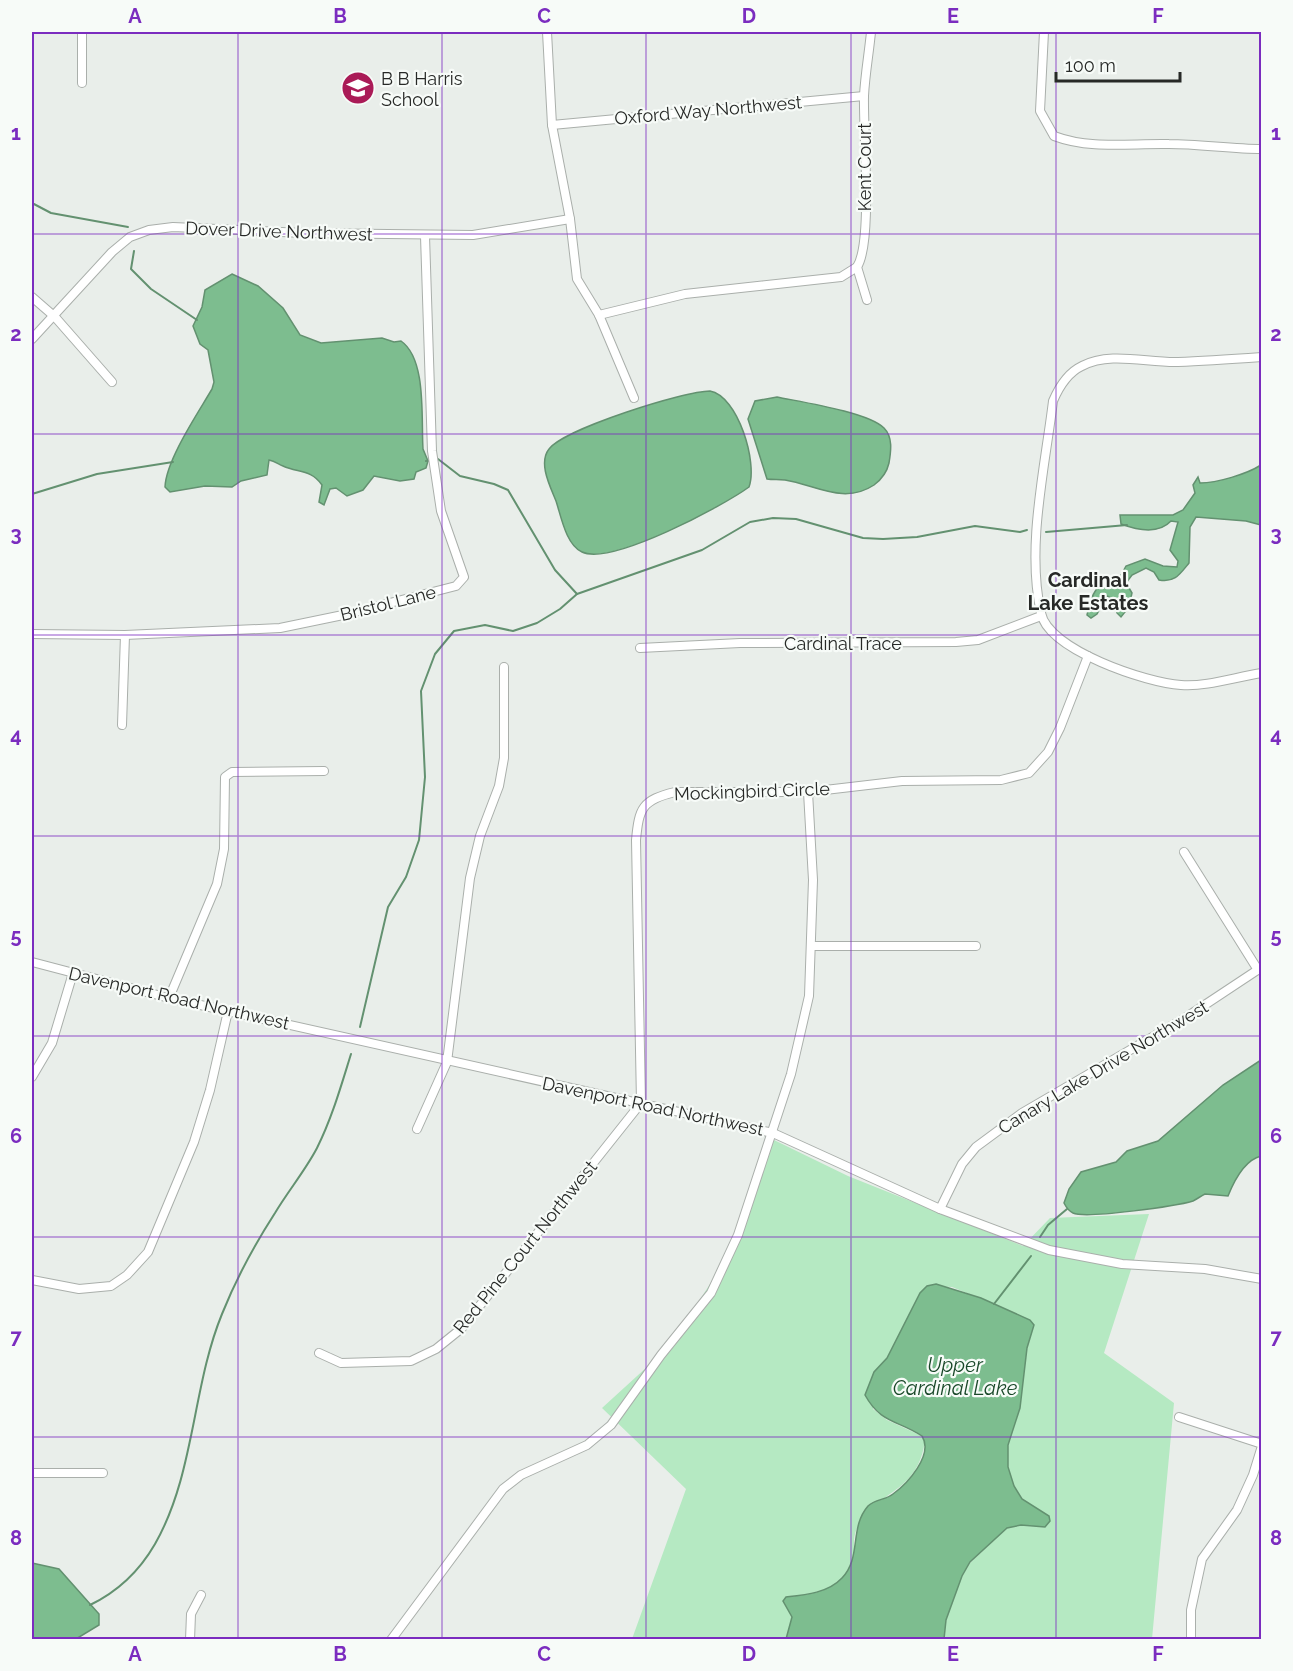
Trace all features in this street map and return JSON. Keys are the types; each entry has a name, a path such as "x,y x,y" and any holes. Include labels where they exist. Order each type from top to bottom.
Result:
{"street":[{"path":"82,32 82,83"},
{"path":"547,32 552,125 570,219 578,279 599,315 634,398"},
{"name":"Kent Court","path":"857,267 862,259 865,229 864,96 871,32"},
{"path":"1044,32 1040,111 1054,136 1072,143 1100,145 1171,144 1262,149"},
{"name":"Oxford Way Northwest","path":"552,125 864,96"},
{"name":"Dover Drive Northwest","path":"32,339 55,317 112,252 130,237 149,230 173,227 425,236 473,235 570,219"},
{"name":"Bristol Lane","path":"125,635 280,628 454,587 464,577 441,511 433,467 425,236"},
{"path":"599,315 694,293 841,277 857,267 867,300"},
{"path":"32,297 55,317 112,382"},
{"path":"1262,357 1177,362 1113,358 1096,360 1080,366 1060,384 1053,401 1036,535 1041,616 1064,643 1122,672 1180,686 1199,685 1262,673"},
{"name":"Cardinal Trace","path":"640,648 740,643 956,642 978,640 1041,616"},
{"path":"32,634 125,635 122,725"},
{"name":"Mockingbird Circle","path":"641,1103 636,911 638,815 654,797 675,792 808,792 902,781 1001,780 1029,773 1048,752 1060,728 1088,656"},
{"path":"417,1129 447,1062 470,878 480,836 495,803 504,758 504,667"},
{"path":"169,998 216,884 224,849 225,777 232,772 324,771"},
{"path":"391,1640 503,1489 520,1475 587,1444 611,1425 661,1355 711,1293 738,1235 773,1132 804,1022 812,946 813,880 808,792"},
{"path":"1184,852 1260,969"},
{"path":"812,946 976,946"},
{"name":"Davenport Road Northwest","path":"32,962 169,998 447,1062 773,1132 940,1209 1032,1245 1089,1259 1142,1266 1205,1269 1262,1279"},
{"name":"Canary Lake Drive Northwest","path":"940,1209 962,1164 976,1146 1022,1113 1185,1018 1260,969"},
{"path":"32,1077 52,1044 73,974"},
{"path":"32,1280 79,1289 111,1286 127,1275 148,1251 194,1142 210,1090 228,1011"},
{"name":"Red Pine Court Northwest","path":"320,1353 341,1363 379,1363 411,1361 436,1349 462,1328 641,1103"},
{"path":"1179,1417 1262,1445 1253,1475 1238,1510 1202,1559 1191,1610 1191,1640"},
{"path":"32,1473 103,1473"},
{"path":"190,1640 191,1614 201,1595"}],"shaded area":[{"path":"774,1140 848,1176 1023,1246 1050,1218 1149,1214 1104,1353 1174,1403 1152,1639 944,1639 946,1620 962,1576 970,1563 1007,1528 1021,1525 1045,1527 1049,1516 1022,1499 1014,1486 1008,1467 1008,1445 1020,1408 1027,1348 1034,1325 1015,1313 952,1287 927,1286 920,1293 887,1358 874,1372 873,1409 887,1420 922,1436 925,1441 921,1459 905,1482 865,1515 855,1534 852,1565 848,1572 836,1584 823,1590 786,1597 783,1601 792,1617 786,1639 632,1639 686,1489 602,1408 671,1345 724,1262"}],"water":[{"path":"232,274 258,286 283,308 300,335 321,343 382,338 394,342 401,341 415,361 419,375 423,449 428,461 426,468 416,472 414,479 400,481 374,476 363,490 347,496 336,488 330,489 324,505 319,502 322,485 318,480 304,472 269,460 267,475 241,481 232,487 205,486 170,492 165,487 177,450 214,382 208,350 200,344 193,326 202,307 205,290"},
{"path":"710,391 720,396 737,417 751,463 749,487 692,520 641,543 596,554 582,552 576,548 565,530 546,475 545,461 549,449 577,432 625,412 676,397"},
{"path":"777,397 849,412 876,422 884,428 890,440 889,463 884,475 874,485 863,491 841,494 796,482 767,479 748,419 755,401"},
{"path":"1261,465 1261,525 1246,521 1196,517 1190,527 1189,563 1180,574 1173,579 1159,580 1154,572 1146,568 1132,575 1126,583 1132,593 1129,607 1121,617 1117,613 1115,600 1107,596 1097,614 1091,618 1087,615 1096,590 1105,582 1119,579 1126,566 1145,559 1163,566 1177,567 1178,561 1170,550 1178,522 1171,521 1160,528 1147,530 1121,524 1120,515 1173,515 1183,510 1195,493 1193,485 1198,477 1200,483 1223,480"},
{"path":"1261,1060 1261,1156 1245,1166 1228,1196 1205,1194 1184,1203 1112,1213 1081,1214 1070,1211 1064,1203 1069,1189 1081,1172 1116,1162 1127,1151 1158,1141 1223,1085"},
{"name":"Upper Cardinal Lake","path":"936,1284 981,1298 1030,1320 1034,1325 1027,1348 1020,1408 1008,1445 1008,1467 1014,1486 1022,1499 1049,1516 1050,1521 1045,1527 1021,1525 1007,1528 970,1562 962,1576 946,1620 944,1639 786,1639 792,1617 783,1601 786,1597 823,1590 842,1578 852,1561 859,1524 868,1506 890,1496 899,1489 922,1460 925,1444 922,1436 877,1411 865,1395 874,1372 887,1358 920,1293 927,1286"},
{"path":"32,1563 59,1569 99,1614 99,1625 76,1639 32,1639"}],"waterway":[{"path":"32,203 51,213 128,227"},
{"path":"134,251 131,269 151,289 197,320"},
{"path":"426,461 438,459 460,476 494,484 508,490 555,570 577,594"},
{"path":"32,494 97,474 173,462"},
{"path":"360,1027 388,907 406,877 419,840 425,777 421,691 435,654 454,631 485,625 513,631 537,623 560,609 577,594 702,550 750,522 773,518 796,519 863,538 883,539 917,537 975,526 1020,532 1027,530"},
{"path":"1046,532 1127,525"},
{"path":"90,1605 109,1594 135,1571 149,1554 168,1517 186,1460 204,1371 222,1314 253,1249 317,1148 332,1114 351,1054"},
{"path":"1040,1237 1048,1225 1067,1209"},
{"path":"994,1304 1031,1256"}],"place":[{"name":"B B Harris School","path":"358,88"}],"district":[{"name":"Cardinal Lake Estates","path":"1088,592"}]}
